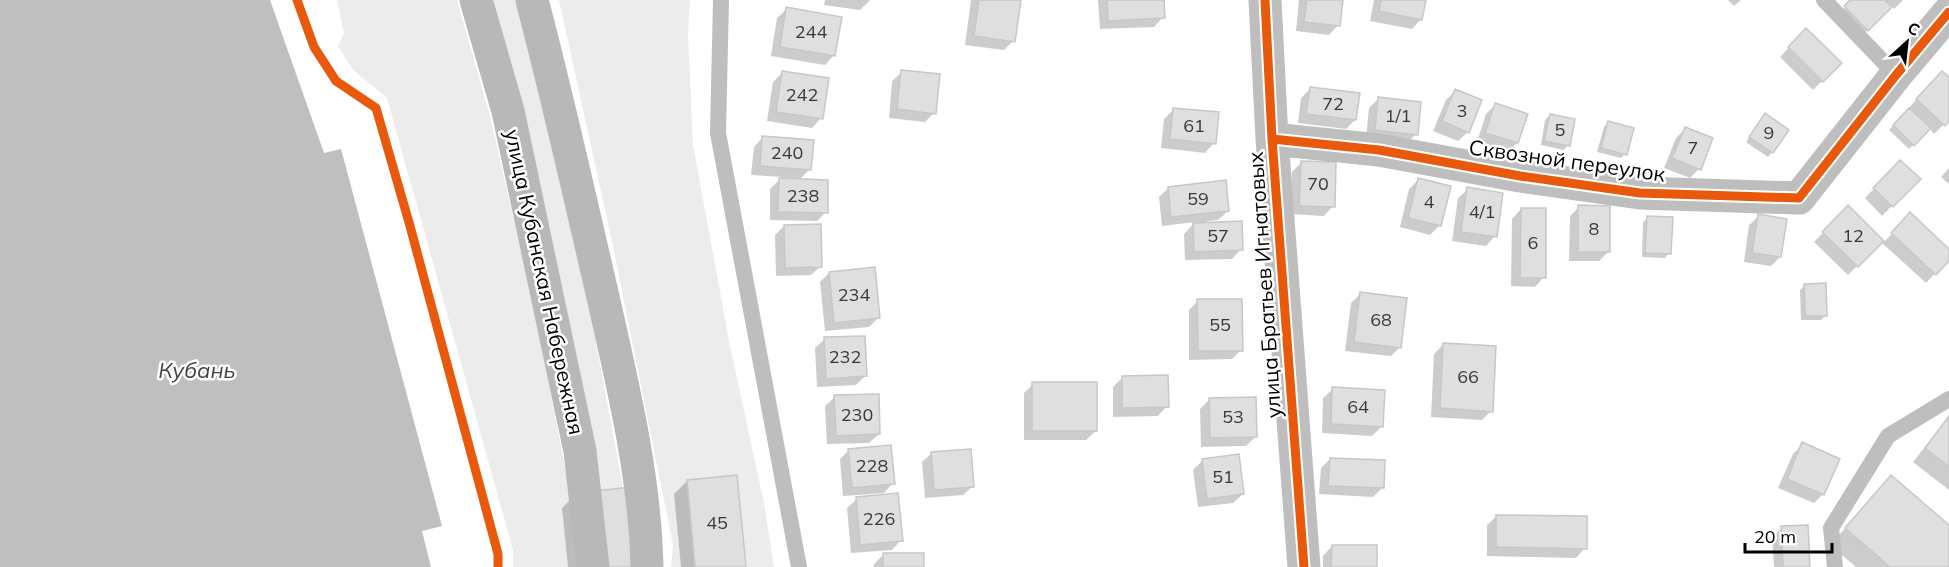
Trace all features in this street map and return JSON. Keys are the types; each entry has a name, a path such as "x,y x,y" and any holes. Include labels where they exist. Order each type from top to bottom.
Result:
{"main road":[{"name":"улица Кубанская Набережная","path":"477,0 508,111 578,439 593,567"},
{"path":"532,0 556,89 632,425 646,534 647,567"}],"street":[{"name":"улица Братьев Игнатовых","path":"1265,0 1272,139 1304,567"},
{"name":"Сквозной переулок","path":"1272,139 1379,150 1520,176 1640,193 1799,198 1949,12"}],"lane":[{"path":"721,0 718,133 799,567"},
{"path":"1824,0 1896,75"},
{"path":"1835,567 1831,528 1888,436 1949,399"}],"shaded area":[{"path":"337,0 457,0 491,120 535,314 569,487 578,567 513,567 513,550 387,98 353,70 338,46 344,33"},
{"path":"489,0 515,0 532,57 589,305 627,509 609,567"},
{"path":"559,0 690,0 688,34 693,145 730,346 764,503 774,567 671,567 673,545 613,246"}],"water":[{"name":"Кубань","path":"0,0 270,0 324,153 341,149 442,526 422,531 431,567 0,567"}],"building":[{"path":"979,0 1021,0 1015,42 974,36"},
{"path":"1107,0 1164,0 1165,18 1108,21"},
{"path":"1307,0 1343,0 1340,26 1304,22"},
{"path":"1381,0 1426,0 1422,20 1379,11"},
{"path":"1850,0 1885,0 1892,7 1868,31 1844,6"},
{"path":"786,7 842,17 835,56 780,47"},
{"path":"1806,28 1842,63 1823,82 1788,47"},
{"path":"901,70 940,74 936,114 897,109"},
{"path":"782,71 829,78 823,119 776,112"},
{"path":"1942,71 1949,77 1949,121 1945,126 1916,99"},
{"path":"1310,87 1360,93 1356,120 1306,114"},
{"path":"1455,89 1482,100 1469,133 1442,121"},
{"path":"1378,97 1421,102 1418,135 1375,130"},
{"path":"1495,103 1528,114 1518,143 1485,133"},
{"path":"1173,108 1219,112 1216,144 1170,139"},
{"path":"1909,108 1931,128 1914,146 1893,125"},
{"path":"1765,113 1789,130 1773,153 1749,137"},
{"path":"1550,114 1575,119 1570,146 1544,141"},
{"path":"1608,121 1634,128 1627,155 1601,148"},
{"path":"1685,127 1713,138 1701,170 1672,158"},
{"path":"762,136 814,140 811,170 760,166"},
{"path":"1900,160 1921,179 1893,207 1873,188"},
{"path":"1301,161 1336,162 1335,207 1299,206"},
{"path":"779,178 828,180 828,213 778,212"},
{"path":"1418,178 1451,186 1441,226 1408,218"},
{"path":"1226,180 1229,211 1171,217 1168,187"},
{"path":"1467,187 1503,193 1497,237 1461,232"},
{"path":"1578,205 1610,206 1610,252 1578,252"},
{"path":"1848,205 1884,241 1858,267 1822,232"},
{"path":"1521,208 1546,208 1546,278 1520,278"},
{"path":"1910,212 1949,249 1949,261 1936,275 1891,233"},
{"path":"1758,214 1787,219 1781,257 1752,253"},
{"path":"1647,216 1673,217 1671,254 1645,253"},
{"path":"1242,221 1243,250 1194,252 1193,223"},
{"path":"821,224 822,267 785,268 784,225"},
{"path":"875,267 880,318 834,323 829,272"},
{"path":"1826,283 1827,316 1805,316 1804,284"},
{"path":"1360,292 1407,298 1401,348 1354,342"},
{"path":"1197,299 1242,299 1243,351 1198,351"},
{"path":"865,336 867,376 826,379 824,337"},
{"path":"1443,343 1496,346 1493,412 1440,408"},
{"path":"1168,375 1169,407 1122,408 1122,376"},
{"path":"1032,382 1097,382 1097,431 1032,431"},
{"path":"1332,387 1385,390 1383,427 1331,424"},
{"path":"879,394 880,434 836,436 834,395"},
{"path":"1256,397 1257,437 1210,438 1209,398"},
{"path":"1949,416 1949,467 1925,448"},
{"path":"1802,442 1840,459 1824,495 1787,479"},
{"path":"891,445 895,484 852,488 848,449"},
{"path":"971,449 974,487 934,490 931,452"},
{"path":"1239,454 1244,494 1207,499 1202,459"},
{"path":"1330,458 1385,460 1384,488 1328,486"},
{"path":"737,475 746,567 695,567 687,480"},
{"path":"1891,475 1949,525 1949,567 1890,567 1845,528"},
{"path":"652,485 660,567 582,567 574,493"},
{"path":"898,493 903,541 860,545 856,497"},
{"path":"1496,515 1587,516 1587,549 1496,547"},
{"path":"1808,525 1810,567 1783,567 1781,526"},
{"path":"1332,545 1377,545 1377,567 1331,567"},
{"path":"883,553 924,553 924,567 883,567"}],"cycle path":[{"path":"297,0 314,47 336,81 376,108 498,554 498,567"},
{"path":"1265,0 1272,139 1304,567"},
{"path":"1272,139 1379,150 1520,176 1640,193 1799,198 1949,12"}]}
